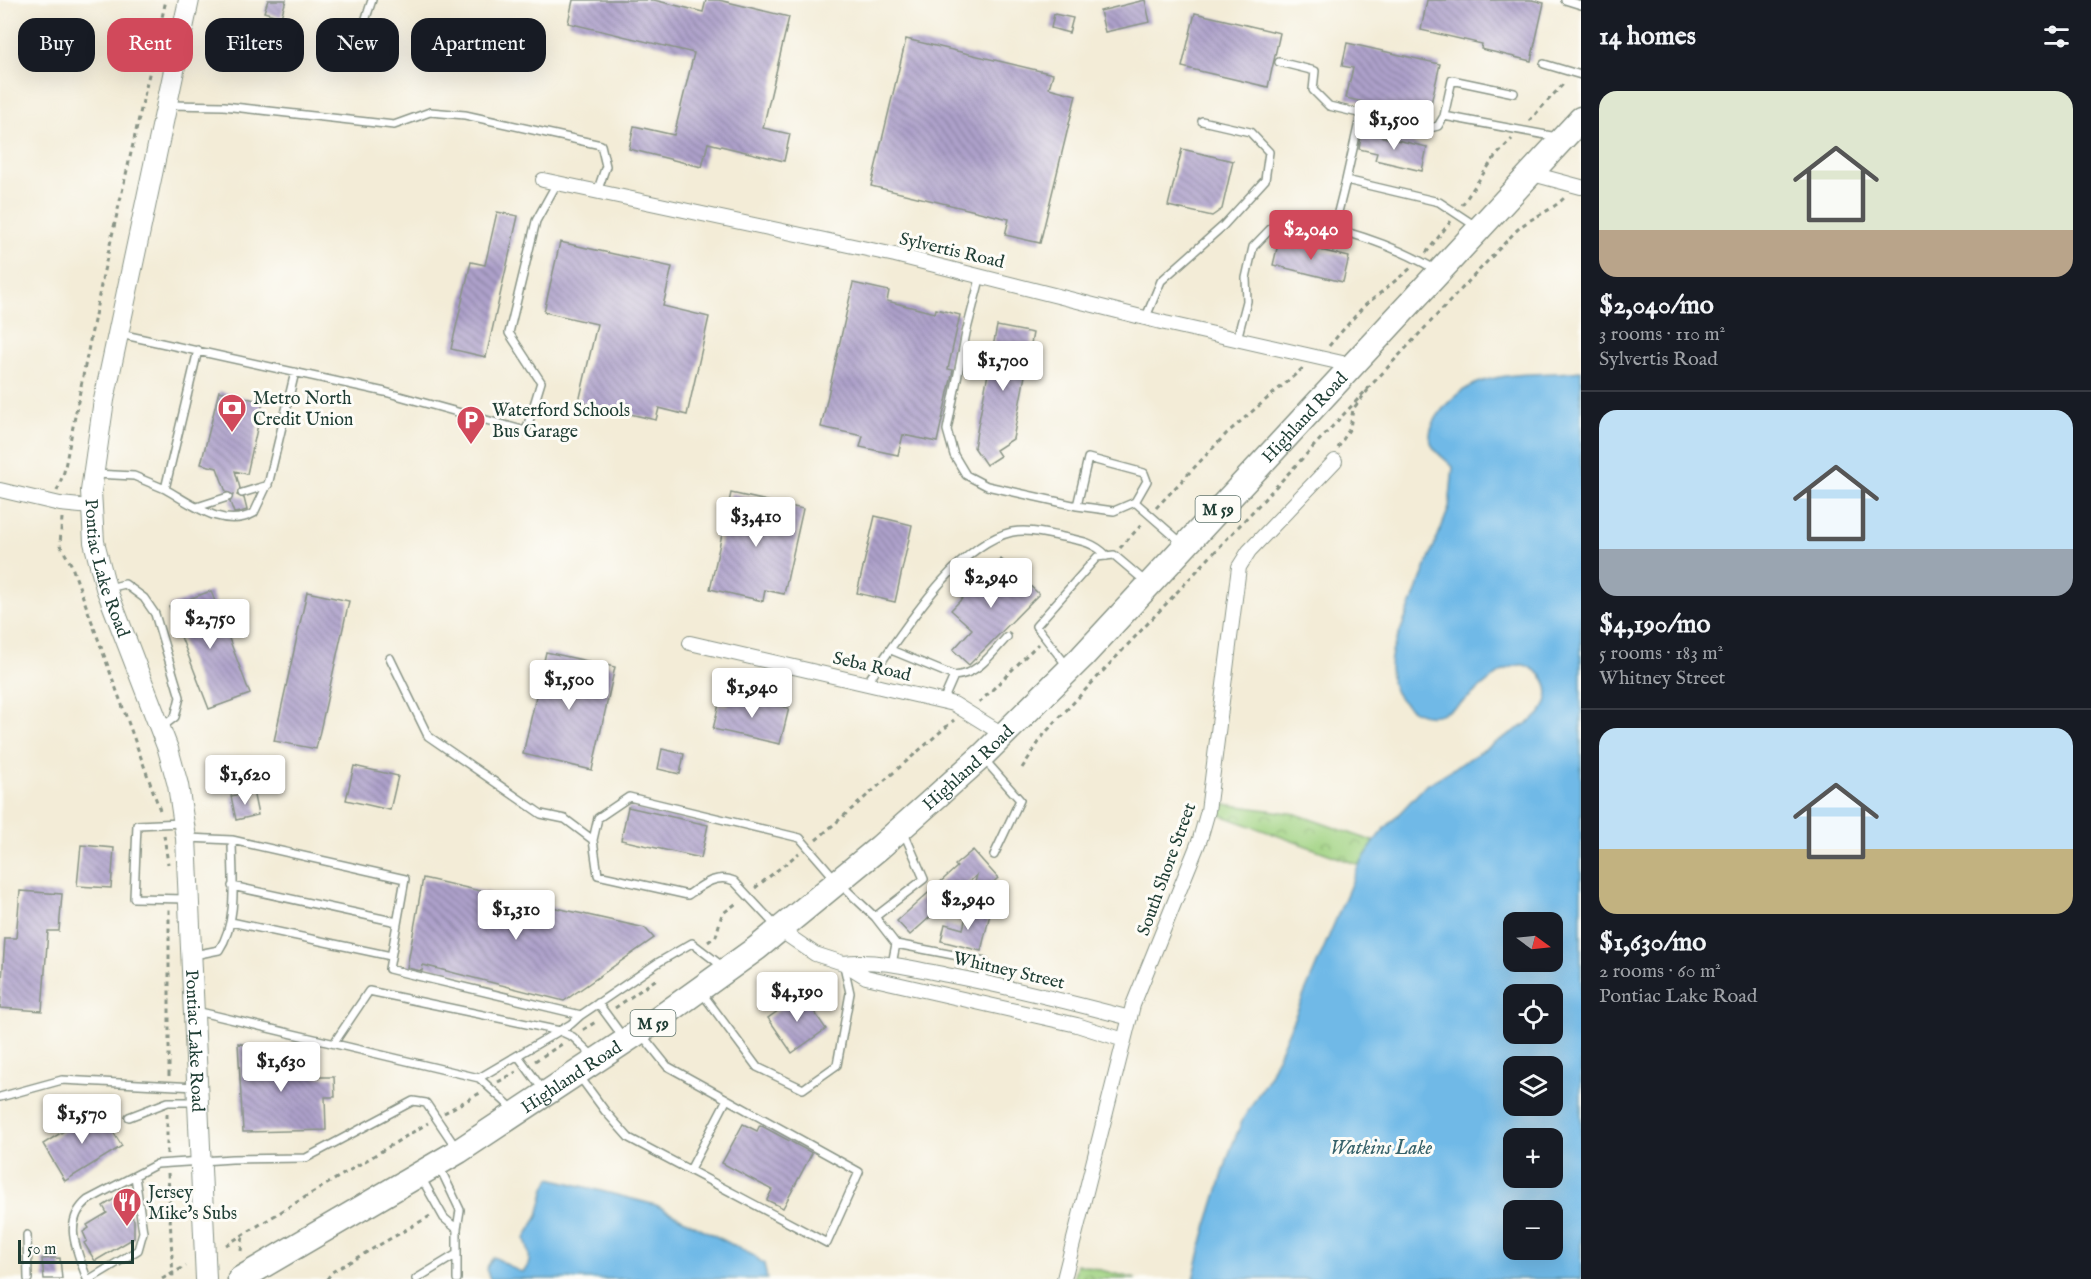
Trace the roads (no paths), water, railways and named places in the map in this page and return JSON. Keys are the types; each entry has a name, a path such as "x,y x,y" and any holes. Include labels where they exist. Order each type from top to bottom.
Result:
{"highway":[{"name":"Highland Road","path":"240,1279 459,1151 632,1036 780,930 902,828 982,756 1069,669 1581,119"}],"street":[{"name":"Pontiac Lake Road","path":"189,0 118,334 92,474 91,507 94,542 106,588 161,727 175,773 185,830 191,899 206,1279"},
{"path":"1529,173 1578,186"},
{"name":"Sylvertis Road","path":"550,182 981,275 1146,317 1351,365"},
{"name":"South Shore Street","path":"1064,1279 1103,1133 1130,1018 1208,811 1239,567 1250,551 1335,461"},
{"path":"0,490 60,504 91,507"},
{"name":"Seba Road","path":"690,643 954,704 1004,735"},
{"name":"Whitney Street","path":"780,930 815,954 843,963 866,977 1051,1019 1124,1040"},
{"name":"Whitney Street","path":"843,963 868,960 892,964 984,982 1130,1018"},
{"path":"982,1004 984,982"},
{"path":"1051,1019 1057,999"}],"lane":[{"path":"366,18 372,0"},
{"path":"1564,0 1581,5"},
{"path":"1279,62 1315,71 1313,90 1329,106 1426,129 1438,126 1444,116 1452,80 1514,93"},
{"path":"1545,64 1581,75"},
{"path":"166,105 224,106 394,125 430,112 465,115 601,145 606,166 597,192"},
{"path":"1334,228 1361,113"},
{"path":"1444,116 1563,138"},
{"path":"1146,317 1161,281 1223,226 1265,180 1269,152 1250,132 1202,121"},
{"path":"1346,180 1439,202 1479,228"},
{"path":"118,334 385,392 526,432 541,381 510,333 536,221 550,182"},
{"path":"1237,339 1247,301 1246,278 1253,247 1282,217 1334,228 1409,254 1439,271"},
{"path":"981,275 966,333 947,430 954,455 966,475 987,486 1077,506 1114,511 1135,502 1147,481 1144,473 1088,458 1077,506"},
{"path":"165,489 198,350"},
{"path":"92,474 134,476 221,518 244,519 254,513 268,485 295,372"},
{"path":"242,493 268,485"},
{"path":"197,507 228,497"},
{"path":"1135,502 1185,546"},
{"path":"866,684 930,596 977,547 1012,532 1038,532 1096,545 1107,556"},
{"path":"1069,669 1036,626 1098,557 1114,555 1149,585"},
{"path":"106,588 125,584 144,598 155,614 180,697 175,717 161,727"},
{"path":"891,650 954,676 974,672 1006,637"},
{"path":"390,658 428,736 541,814 565,819 593,840"},
{"path":"943,701 954,676"},
{"path":"982,756 1020,800 994,855"},
{"path":"780,930 728,878 710,881 688,895 598,875 593,840 598,818 629,797 800,838 838,882 874,917 896,944 985,962 984,982"},
{"path":"191,899 134,898 137,825 185,830 405,879 389,969 580,1015"},
{"path":"874,917 924,879 902,828"},
{"path":"193,955 219,950 226,940 231,922 232,840"},
{"path":"232,885 397,922"},
{"path":"231,922 391,956"},
{"path":"479,1078 560,1031 598,1003 692,943 727,970"},
{"path":"892,964 896,944"},
{"path":"699,989 757,1067 803,1089 837,1065 850,993 843,963"},
{"path":"334,1043 369,991 560,1031 573,1037 605,1111 629,1138 827,1243 859,1172 726,1101 667,1066 598,1003"},
{"path":"195,1011 479,1078 516,1112"},
{"path":"518,1056 546,1093"},
{"path":"0,1097 7,1093 62,1080 198,1095"},
{"path":"129,1117 168,1102 198,1095"},
{"path":"135,1176 144,1232 138,1250 88,1279 73,1237 73,1222 79,1207 88,1200 158,1164 201,1163 232,1159 306,1158 413,1101 426,1103 459,1151"},
{"path":"690,1170 726,1101"},
{"path":"429,1169 444,1218 457,1229"},
{"path":"429,1169 460,1210 457,1229 457,1279"},
{"path":"27,1235 28,1279"},
{"path":"416,1279 457,1254"},
{"path":"105,1271 109,1279"}],"water":[{"name":"Watkins Lake","path":"1581,371 1581,1279 1193,1279 1231,1148 1243,1119 1270,1075 1359,865 1379,835 1425,786 1534,719 1547,700 1547,687 1540,674 1522,665 1506,670 1464,701 1449,710 1434,715 1419,714 1404,703 1399,698 1391,679 1392,652 1449,508 1453,467 1437,453 1431,443 1430,432 1435,420 1451,400 1466,388 1483,381 1521,375"},
{"path":"550,1178 656,1205 754,1256 764,1264 767,1279 490,1279 486,1269 493,1257 519,1271 523,1272 526,1268 529,1256 525,1238 538,1216"}],"place":[{"name":"Metro North Credit Union","path":"232,434"},
{"name":"Waterford Schools Bus Garage","path":"471,446"},
{"name":"Jersey Mike's Subs","path":"127,1228"}]}
